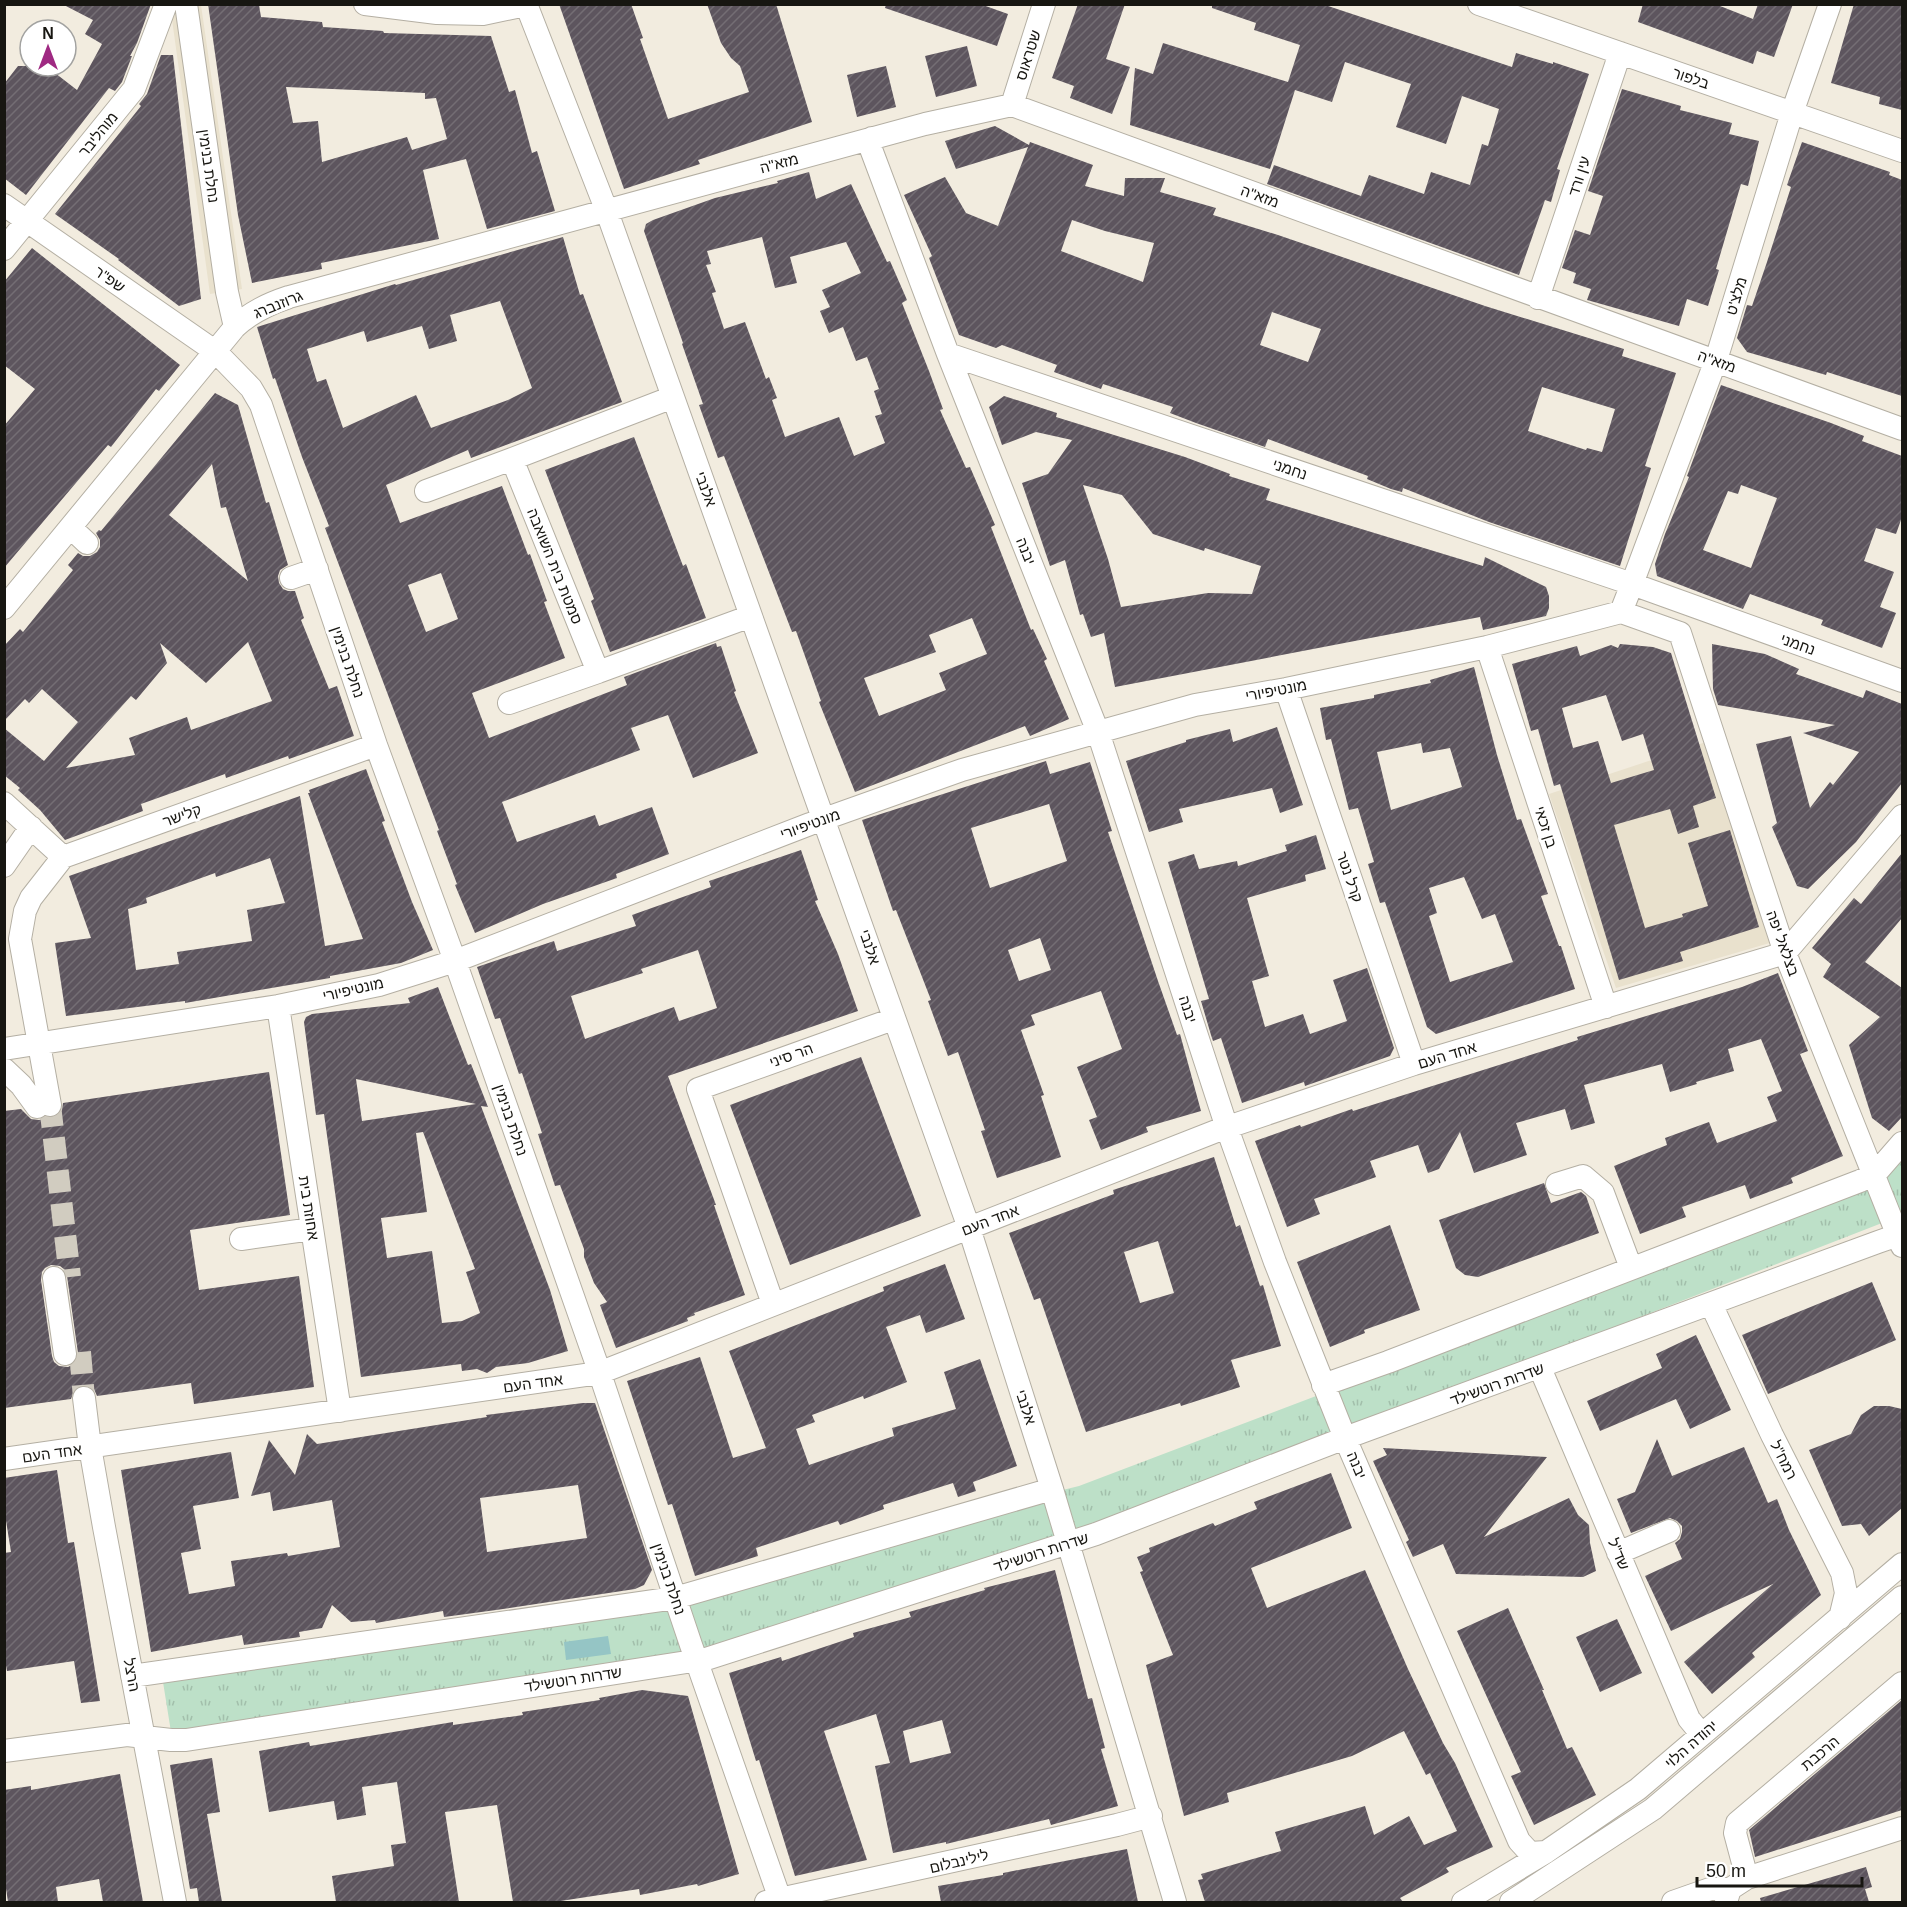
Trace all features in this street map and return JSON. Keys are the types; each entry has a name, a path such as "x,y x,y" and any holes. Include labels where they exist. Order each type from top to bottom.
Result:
{"street":[{"name":"מוהליבר","path":"4,249 134,89 166,4"},
{"name":"נחלת בנימין","path":"186,4 234,327"},
{"path":"364,4 437,13 483,14 526,5"},
{"name":"שטראוס","path":"1012,105 1044,4"},
{"name":"בלפור","path":"1479,4 1902,151"},
{"name":"מלצ'ט","path":"1621,612 1716,360 1792,113 1830,4"},
{"name":"אלנבי","path":"526,5 606,210 969,1228 1052,1489 1175,1902"},
{"name":"עין ורד","path":"1538,298 1620,53"},
{"name":"מזא\"ה","path":"606,210 926,124 1012,105 1902,429"},
{"name":"יבנה","path":"872,138 871,149 948,354 1098,732 1227,1128 1272,1255 1323,1385 1519,1841 1530,1853 1546,1852"},
{"name":"שפ\"ר","path":"4,205 216,352"},
{"name":"גרוזנברג","path":"4,608 79,535 234,327 256,310 289,297 606,210"},
{"name":"נחלת בנימין","path":"216,352 251,388 261,405 376,745 455,961 599,1373 776,1902"},
{"name":"נחמני","path":"948,354 1632,584 1902,681"},
{"path":"426,491 673,397"},
{"name":"סמטת בית השואבה","path":"512,459 598,672"},
{"path":"291,578 317,569"},
{"path":"1621,612 1680,633 1694,607"},
{"name":"מונטיפיורי","path":"4,1049 278,1006 380,985 455,961 720,850 824,819 963,770 1195,705 1286,689 1487,647 1621,612"},
{"path":"509,703 751,616"},
{"name":"בצלאל יפה","path":"1680,633 1785,953 1866,1153 1864,1173 1867,1178"},
{"name":"בן זכאי","path":"1487,647 1606,1007"},
{"name":"קרל נטר","path":"1286,689 1414,1064"},
{"name":"קלישר","path":"63,857 376,745"},
{"path":"4,803 63,857 31,898 21,925 21,953 39,1043 44,1106 4,1069"},
{"path":"1785,953 1902,816"},
{"path":"4,866 31,827"},
{"name":"אחד העם","path":"4,1459 599,1373 1227,1128 1414,1064 1785,953"},
{"name":"אחוזת בית","path":"278,1006 340,1411"},
{"name":"הר סיני","path":"773,1304 698,1089 885,1022"},
{"path":"1323,1385 1867,1178 1902,1143"},
{"path":"1557,1184 1583,1176 1603,1193 1631,1269"},
{"path":"1867,1178 1901,1237"},
{"path":"241,1234 311,1224"},
{"name":"שדרות רוטשילד","path":"4,1751 127,1735 186,1740 706,1659 1096,1534 1345,1438 1901,1237"},
{"path":"62,1277 73,1353"},
{"name":"רמח\"ל","path":"1711,1304 1772,1435 1842,1573 1846,1593 1840,1618"},
{"name":"שד\"ל","path":"1540,1368 1689,1719 1698,1730 1706,1731"},
{"name":"הרצל","path":"78,1398 80,1430 90,1448 175,1902"},
{"path":"132,1676 675,1598 1052,1489"},
{"path":"1618,1553 1669,1532"},
{"name":"יהודה הלוי","path":"1463,1902 1546,1852 1638,1789 1902,1564"},
{"name":"יהודה הלוי","path":"1511,1902 1653,1809 1902,1597"},
{"name":"הרכבת","path":"1734,1890 1737,1823 1902,1683"},
{"path":"4,1765 95,1753"},
{"name":"לילינבלום","path":"776,1902 1151,1816"},
{"path":"1673,1902 1710,1889 1734,1890 1902,1828"}],"shaded area":[{"path":"170,5 201,5 242,289 210,294"},
{"path":"1706,742 1773,942 1616,988 1549,794"}],"green space":[{"path":"1902,1157 1902,1211 1882,1223 1082,1534 708,1649 171,1732 163,1682 494,1631 1079,1486 1869,1186"}],"water":[{"path":"608,1636 611,1654 566,1660 564,1642"}],"building":[{"path":"62,4 151,4 122,82 115,91 109,88 26,195 4,178 4,84 18,66 18,78 62,78 77,90 102,44 85,34 93,20"},
{"path":"208,4 259,5 261,17 322,22 323,27 383,31 384,33 491,36 509,92 515,90 532,153 537,151 555,211 487,229 466,159 423,170 439,239 321,263 322,269 252,283 238,215","holes":["286,87 425,93 425,99 436,98 447,139 412,150 407,137 322,162 318,121 293,123"]},
{"path":"559,4 631,4 643,38 640,39 668,119 749,92 740,66 731,58 721,43 707,4 776,4 812,122 698,160 700,164 624,189"},
{"path":"886,4 980,4 1008,14 997,46 885,8"},
{"path":"1078,4 1125,4 1106,59 1130,67 1112,114 1070,98 1074,86 1052,78"},
{"path":"1212,4 1322,4 1512,67 1516,53 1589,74 1557,169 1560,170 1551,202 1545,200 1519,275 1267,184 1274,165 1361,196 1369,175 1424,194 1431,172 1470,185 1482,144 1488,146 1499,109 1462,96 1446,144 1396,127 1411,84 1345,62 1332,102 1295,90 1270,169 1130,125 1135,68 1153,74 1163,43 1288,82 1300,45 1254,30 1256,23 1212,8"},
{"path":"1643,4 1715,4 1753,19 1758,4 1793,4 1774,57 1757,51 1753,64 1638,22"},
{"path":"1854,4 1902,4 1902,110 1879,104 1880,97 1831,83"},
{"path":"967,46 977,86 936,97 925,56"},
{"path":"161,55 173,55 201,299 179,306 119,259 55,214 141,106 139,104 147,94"},
{"path":"886,66 896,107 857,117 847,75"},
{"path":"1622,89 1681,106 1680,110 1732,123 1729,134 1759,141 1748,186 1741,184 1716,269 1719,270 1708,306 1687,299 1679,326 1587,300 1591,289 1573,283 1576,273 1562,268 1575,230 1590,235 1603,196 1588,191"},
{"path":"995,126 1029,145 1030,142 1093,165 1085,186 1124,196 1125,178 1165,178 1160,192 1216,208 1213,215 1485,306 1624,349 1622,356 1676,373 1645,466 1651,468 1620,566 1489,522 1403,488 1402,492 1391,489 1367,479 1368,476 1268,439 1265,447 1196,423 1170,413 1173,407 1103,384 1101,389 1054,372 1057,365 1002,345 996,348 959,335 929,258 932,256 904,195 945,177 966,213 998,226 1028,147 956,169 945,141","holes":["1072,220 1154,243 1143,282 1061,251","1272,312 1321,329 1308,362 1260,345","1542,387 1615,409 1602,452 1587,448 1586,450 1528,431"]},
{"path":"1802,142 1890,172 1889,175 1902,180 1902,396 1827,372 1826,375 1747,352 1737,338 1747,305 1752,306 1767,262 1791,187 1787,185"},
{"path":"809,172 816,199 851,184 907,300 902,303 943,409 940,410 966,468 970,467 995,525 991,527 1031,630 1033,629 1047,659 1044,661 1069,719 1030,736 1025,726 855,792 819,702 821,701 796,631 792,632 724,456 718,458 699,405 703,404 644,231 646,224 653,220 715,198 778,183 777,181","holes":["762,237 775,288 797,283 790,257 846,242 861,273 822,290 830,307 820,311 829,333 843,327 856,361 867,357 879,389 874,391 882,414 875,416 885,443 854,456 839,417 785,437 772,400 777,398 769,377 766,379 745,322 724,329 712,293 716,292 706,265 711,264 707,251","972,618 987,654 939,673 946,690 879,716 864,678 936,652 929,635"]},
{"path":"563,237 580,295 583,294 622,402 471,458 468,450 386,485 400,523 502,486 528,555 530,554 547,601 544,602 565,658 472,693 489,738 627,685 624,677 716,643 717,647 721,646 736,691 734,692 758,753 693,778 668,715 631,728 640,750 502,802 517,842 595,815 599,826 652,807 669,854 616,874 617,878 543,904 475,933 455,885 457,884 437,831 439,830 325,528 329,526 275,378 273,379 257,327","holes":["500,301 532,388 508,400 431,428 416,395 343,428 326,379 317,382 307,349 364,331 367,342 422,326 429,349 457,341 450,315","441,573 458,619 426,632 408,585"]},
{"path":"32,248 180,365 159,391 156,389 111,447 108,445 4,568 4,426 35,389 4,365 4,282"},
{"path":"1721,385 1831,423 1864,436 1862,441 1902,456 1902,517 1896,534 1876,528 1864,561 1894,572 1880,607 1896,613 1882,648 1821,625 1823,620 1750,594 1743,609 1657,576 1655,564 1689,477 1687,476","holes":["1741,485 1777,498 1751,568 1703,550 1728,491 1738,494"]},
{"path":"215,393 238,405 266,503 269,502 288,565 280,570 279,583 283,589 295,591 304,618 301,620 329,689 337,686 354,736 226,778 225,774 141,804 143,811 65,840 40,810 18,790 20,788 4,775 4,728 44,761 78,722 42,689 29,703 25,699 4,721 4,646 20,629 23,632 73,570 68,565 78,553 90,556 97,552 100,540 96,533 101,531","holes":["212,464 221,508 226,507 248,581 169,515","248,642 272,701 191,730 187,717 129,738 135,755 66,768 131,696 136,700 167,663 160,643 206,683"]},
{"path":"1004,396 1057,413 1056,417 1185,457 1230,474 1229,476 1270,489 1266,500 1483,566 1485,557 1546,587 1549,608 1546,616 1483,630 1480,617 1115,687 1104,633 1091,637 1083,614 1080,615 1065,560 1050,566 1022,483 1048,474 1072,440 1036,432 1002,445 989,407","holes":["1083,485 1122,495 1153,534 1204,551 1205,548 1261,566 1252,594 1208,593 1121,607 1108,559"]},
{"path":"634,437 683,566 686,564 706,618 610,652 591,601 594,599 545,470"},
{"path":"1620,644 1653,647 1671,653 1716,798 1693,806 1699,827 1678,834 1670,809 1614,825 1645,928 1683,917 1682,914 1708,906 1688,843 1730,830 1759,927 1680,952 1683,961 1619,980 1560,784 1554,786 1538,729 1531,731 1512,664 1577,646 1580,656 1611,645 1618,648","holes":["1606,695 1622,741 1643,734 1654,770 1611,783 1598,741 1573,748 1562,708"]},
{"path":"1712,644 1765,654 1799,669 1796,674 1863,698 1866,690 1902,704 1902,783 1856,842 1808,889 1797,886 1772,827 1777,823 1756,744 1791,736 1810,808 1830,782 1833,785 1859,752 1803,733 1835,725 1718,705 1713,689"},
{"path":"1474,667 1517,820 1521,819 1548,894 1541,896 1575,989 1436,1034 1427,1027 1385,902 1380,903 1368,864 1374,862 1358,808 1349,810 1331,739 1326,740 1320,708 1374,698 1374,695 1431,683 1430,680","holes":["1421,743 1423,753 1450,748 1462,787 1391,810 1377,752","1464,877 1482,919 1495,914 1513,962 1450,982 1429,916 1437,913 1429,888"]},
{"path":"1277,727 1303,805 1280,813 1272,788 1179,809 1183,822 1149,832 1126,761 1186,742 1186,740 1230,729 1233,742"},
{"path":"1046,761 1050,774 1090,762 1112,831 1108,832 1177,1035 1180,1034 1201,1111 1146,1127 1148,1132 1101,1150 1089,1120 1097,1117 1077,1067 1122,1049 1101,991 1031,1015 1035,1025 1021,1030 1044,1095 1041,1096 1061,1157 997,1178 981,1131 985,1130 958,1052 948,1056 928,1001 931,1000 896,910 893,911 862,820","holes":["1049,804 1067,861 990,888 971,828","1040,938 1051,970 1019,981 1008,950"]},
{"path":"366,769 385,821 382,822 433,950 401,963 330,976 330,978 185,1003 185,1001 66,1016 55,943 91,938 69,876 300,796 325,946 363,939 308,793 310,793 309,790","holes":["270,858 285,903 247,910 252,941 177,952 179,964 136,970 128,909 147,903 146,898 215,873 216,877"]},
{"path":"1316,835 1326,869 1305,875 1306,881 1247,898 1269,976 1252,981 1265,1027 1303,1014 1310,1034 1347,1021 1333,980 1367,968 1394,1048 1390,1056 1305,1086 1304,1082 1242,1103 1221,1038 1213,1041 1211,1035 1201,1001 1209,999 1168,862 1194,854 1199,869 1237,861 1238,866 1287,851 1285,845"},
{"path":"801,850 818,900 815,901 838,954 858,1011 668,1076 716,1205 714,1205 745,1295 694,1313 695,1315 687,1318 688,1321 616,1348 600,1305 607,1302 594,1283 560,1185 555,1186 538,1134 542,1133 522,1073 519,1074 500,1018 495,1019 477,967 554,941 557,951 636,926 632,915 711,887 709,881","holes":["698,950 717,1008 679,1021 674,1007 585,1039 571,996 643,973 641,969"]},
{"path":"1902,853 1902,918 1865,962 1902,988 1902,1117 1889,1131 1872,1118 1849,1045 1880,1017 1823,977 1831,964 1812,948 1854,898 1861,904"},
{"path":"1778,973 1808,1051 1800,1054 1843,1156 1791,1178 1793,1183 1750,1199 1745,1185 1682,1207 1686,1217 1640,1234 1614,1166 1667,1145 1665,1138 1709,1122 1717,1143 1777,1121 1767,1097 1782,1091 1761,1039 1728,1049 1734,1071 1670,1092 1662,1064 1584,1085 1595,1123 1571,1130 1565,1109 1516,1123 1527,1155 1474,1173 1460,1132 1439,1169 1428,1173 1418,1145 1370,1161 1376,1177 1314,1199 1320,1214 1287,1227 1255,1141 1300,1125 1301,1127 1352,1109 1353,1111 1578,1040 1577,1037 1742,987"},
{"path":"438,987 468,1065 471,1064 488,1107 481,1106 550,1290 568,1351 528,1363 496,1367 487,1373 477,1369 462,1371 461,1364 361,1377 324,1114 316,1115 304,1022 306,1017 312,1014 410,1003 408,998","holes":["356,1079 476,1104 362,1121","423,1132 475,1269 466,1272 480,1313 462,1321 442,1323 432,1251 387,1258 381,1218 427,1212 416,1133"]},
{"path":"861,1057 921,1216 790,1265 730,1105"},
{"path":"269,1072 290,1215 190,1230 199,1290 299,1276 314,1387 194,1404 191,1383 97,1396 89,1385 83,1385 75,1388 71,1399 4,1408 4,1111 21,1109 31,1119 39,1120 58,1116 63,1103","holes":["51,1265 60,1266 65,1270 67,1276 78,1353 77,1360 68,1367 59,1366 54,1362 52,1356 41,1280 45,1268"]},
{"path":"1214,1157 1236,1227 1240,1225 1260,1286 1263,1285 1281,1346 1231,1360 1240,1387 1086,1432 1040,1298 1034,1300 1009,1233 1114,1194 1113,1190","holes":["1158,1241 1174,1293 1140,1303 1124,1252"]},
{"path":"1544,1183 1551,1203 1581,1192 1586,1196 1599,1233 1478,1277 1465,1275 1456,1268 1439,1220"},
{"path":"1390,1225 1420,1310 1364,1330 1365,1333 1330,1347 1297,1262"},
{"path":"945,1264 965,1319 926,1333 920,1315 886,1327 907,1382 864,1399 863,1396 812,1415 815,1422 796,1429 809,1465 894,1436 892,1428 956,1409 944,1372 980,1359 1017,1466 973,1482 976,1491 958,1497 953,1483 883,1505 884,1509 840,1525 838,1521 756,1548 758,1556 695,1576 672,1504 668,1505 627,1381 700,1357 733,1458 766,1448 729,1351 884,1291 883,1287"},
{"path":"1872,1282 1896,1340 1768,1394 1742,1335"},
{"path":"1696,1335 1731,1410 1690,1429 1676,1399 1600,1431 1587,1401 1662,1368 1656,1354"},
{"path":"595,1403 652,1570 644,1585 635,1589 496,1610 444,1617 443,1611 376,1623 375,1620 351,1622 332,1605 322,1628 299,1632 300,1637 244,1645 242,1635 151,1652 121,1470 231,1452 239,1498 193,1506 201,1549 181,1553 189,1594 235,1586 231,1561 287,1553 288,1556 340,1547 332,1500 273,1511 270,1492 251,1496 269,1440 295,1475 307,1434 317,1444 487,1417 486,1415","holes":["578,1485 587,1538 487,1552 480,1498"]},
{"path":"1874,1406 1902,1409 1902,1508 1869,1536 1861,1524 1842,1526 1809,1450 1851,1434 1861,1415"},
{"path":"1657,1439 1672,1476 1744,1447 1768,1503 1777,1499 1789,1530 1821,1595 1752,1653 1755,1657 1712,1694 1684,1662 1773,1584 1671,1631 1645,1576 1682,1559 1675,1543 1680,1539 1682,1526 1670,1518 1631,1533 1617,1499 1635,1492"},
{"path":"1383,1448 1547,1457 1484,1537 1569,1498 1578,1515 1589,1525 1596,1571 1583,1577 1456,1574 1443,1544 1413,1557 1406,1542 1409,1540 1373,1461 1387,1455"},
{"path":"57,1470 68,1543 74,1542 100,1701 81,1703 74,1661 7,1671 4,1655 4,1553 11,1552 4,1508 4,1478"},
{"path":"1331,1473 1352,1528 1251,1568 1267,1608 1365,1570 1408,1669 1455,1763 1493,1847 1446,1868 1449,1872 1400,1898 1403,1902 1205,1902 1198,1880 1203,1879 1201,1874 1281,1851 1275,1832 1365,1806 1374,1835 1409,1816 1424,1845 1457,1831 1430,1773 1426,1775 1404,1731 1352,1756 1227,1793 1229,1802 1184,1816 1146,1665 1173,1655 1140,1572 1143,1571 1137,1557 1150,1552 1149,1548 1257,1509 1254,1502"},
{"path":"1055,1570 1088,1699 1092,1698 1105,1748 1101,1749 1118,1806 1051,1825 1049,1819 946,1844 946,1842 893,1853 875,1766 890,1763 876,1714 824,1731 867,1860 795,1876 729,1673 781,1657 782,1661 854,1637 853,1633 911,1617 909,1612 985,1590 984,1588","holes":["942,1720 951,1753 910,1763 903,1731"]},
{"path":"1508,1608 1567,1749 1572,1747 1596,1795 1534,1825 1511,1776 1521,1772 1457,1631"},
{"path":"1617,1619 1642,1673 1600,1692 1576,1637"},
{"path":"642,1690 688,1696 739,1874 698,1886 697,1884 640,1895 639,1889 554,1902 513,1902 497,1805 445,1812 459,1902 336,1902 332,1876 394,1866 391,1845 406,1843 397,1782 362,1787 366,1815 337,1820 334,1801 269,1812 259,1751 309,1742 310,1746 453,1722 453,1725 523,1715 522,1712 600,1700 599,1698"},
{"path":"1902,1700 1902,1810 1755,1857 1749,1830"},
{"path":"212,1758 220,1812 207,1814 222,1902 199,1902 197,1888 190,1889 170,1765"},
{"path":"120,1774 143,1902 103,1902 99,1879 56,1887 58,1902 8,1902 4,1875 4,1790 31,1786 31,1790"},
{"path":"1127,1849 1138,1902 941,1902 938,1886"},
{"path":"1866,1867 1872,1887 1865,1889 1869,1902 1761,1902 1760,1898"}],"tunnel":[{"path":"50,1105 70,1277"},
{"path":"80,1352 84,1398"}]}
